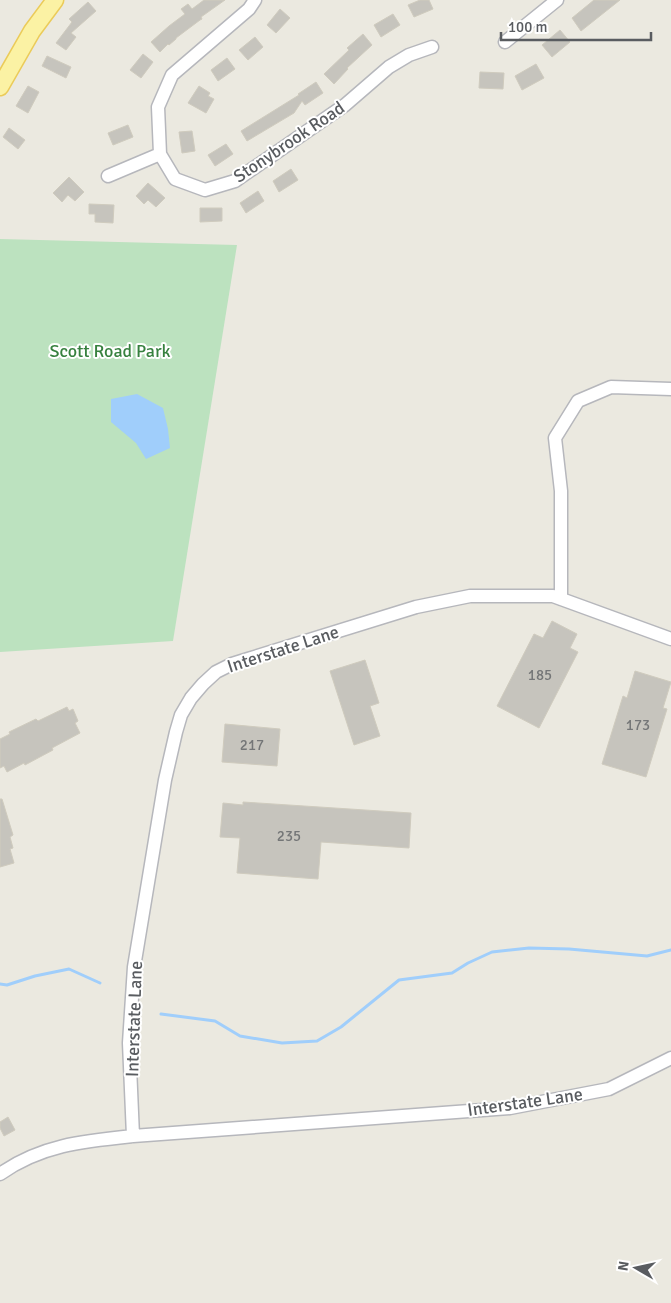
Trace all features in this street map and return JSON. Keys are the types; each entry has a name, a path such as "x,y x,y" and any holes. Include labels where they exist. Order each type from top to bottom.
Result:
{"main road":[{"path":"0,87 32,31 55,0"}],"street":[{"path":"108,176 160,154 158,107 172,75 249,9 255,0"},
{"path":"505,42 557,0"},
{"name":"Stonybrook Road","path":"160,154 176,179 205,190 235,181 345,105 389,67 409,55 432,47"},
{"path":"561,599 561,491 555,438 578,401 611,387 671,389"},
{"name":"Interstate Lane","path":"133,1136 129,1043 134,967 165,780 181,715 191,698 216,672 232,664 416,607 470,596 553,596 671,640"},
{"name":"Interstate Lane","path":"0,1174 25,1159 50,1149 87,1141 510,1108 609,1089 671,1058"}],"green space":[{"name":"Scott Road Park","path":"0,239 237,245 173,641 0,652"}],"water":[{"path":"137,394 163,408 168,429 170,448 146,459 136,443 111,422 111,399"}],"building":[{"path":"204,0 225,0 201,17 202,19 160,52 151,42 185,14 181,9 188,4 192,9"},
{"path":"420,0 429,0 433,9 414,17 408,5"},
{"path":"594,0 620,0 581,31 572,18"},
{"path":"88,2 96,11 71,33 76,37 66,50 56,43 72,22 69,19"},
{"path":"280,9 290,18 276,33 267,25"},
{"path":"393,14 400,25 381,37 374,25"},
{"path":"560,30 570,42 552,57 542,45"},
{"path":"363,34 372,45 347,68 334,84 324,74 349,50 347,48"},
{"path":"255,37 263,47 248,60 239,50"},
{"path":"143,54 153,62 141,78 130,70"},
{"path":"47,56 71,67 66,78 42,66"},
{"path":"227,58 235,69 218,81 211,70"},
{"path":"536,64 544,78 522,90 515,76"},
{"path":"480,72 504,73 503,89 479,88"},
{"path":"316,82 323,93 305,105 302,101 294,113 247,141 241,131 299,95"},
{"path":"28,86 39,92 28,113 16,106"},
{"path":"199,86 210,93 208,96 214,99 206,113 188,103"},
{"path":"128,125 133,137 113,145 108,133"},
{"path":"9,128 25,140 18,149 3,137"},
{"path":"192,131 195,151 182,153 179,132"},
{"path":"226,144 233,154 215,166 208,155"},
{"path":"291,169 298,180 279,192 273,181"},
{"path":"69,177 84,192 75,201 68,195 62,202 53,193"},
{"path":"148,183 165,198 156,207 148,200 144,204 136,196"},
{"path":"258,191 264,201 246,213 240,203"},
{"path":"89,204 114,205 113,223 95,222 95,214 89,214"},
{"path":"200,208 222,208 222,221 200,222"},
{"path":"552,621 577,634 570,648 578,652 539,728 497,706 534,634 543,638"},
{"path":"365,660 379,703 370,706 380,736 354,745 330,671"},
{"path":"635,671 671,682 663,708 667,709 646,777 602,764 623,696 627,698"},
{"path":"67,707 69,711 73,709 78,721 75,723 80,733 25,765 24,763 7,772 4,766 0,768 0,739 10,734 9,732 36,719 38,721"},
{"path":"225,724 280,729 277,766 222,762"},
{"path":"0,799 2,799 13,835 10,837 13,848 10,849 14,863 0,867"},
{"path":"243,802 411,813 409,848 321,842 318,879 237,873 240,838 220,837 223,803 243,805"},
{"path":"8,1117 15,1130 4,1136 0,1128 0,1122"}],"waterway":[{"path":"161,1014 215,1021 240,1036 282,1043 317,1041 341,1027 399,980 452,973 492,952 529,948 569,949 647,956 671,950"},
{"path":"0,984 7,985 35,976 69,969 100,983"}]}
